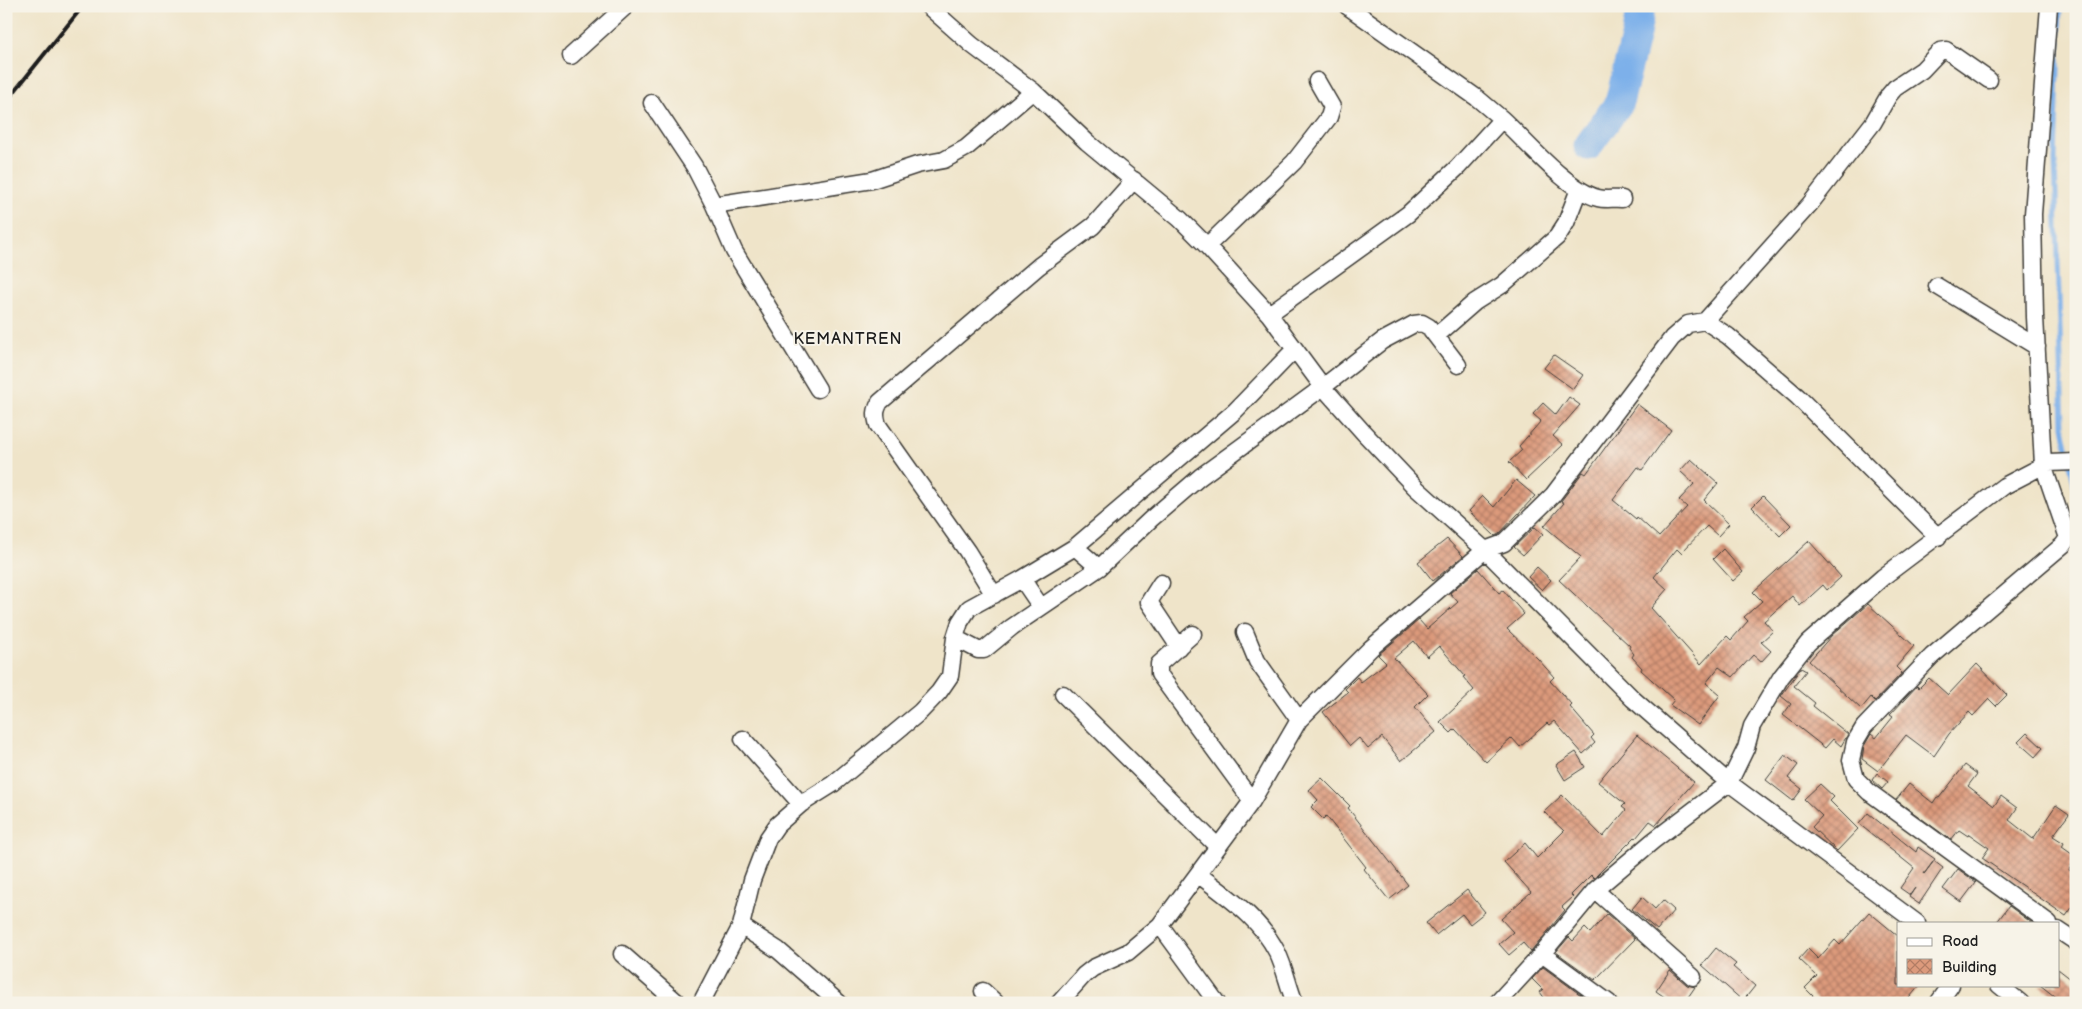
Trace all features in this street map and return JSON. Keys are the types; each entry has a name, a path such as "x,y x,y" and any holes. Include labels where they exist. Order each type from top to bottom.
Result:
{"street":[{"path":"571,56 626,6"},
{"path":"1348,6 1477,98 1562,176 1579,189 1599,198 1622,199"},
{"path":"2048,922 1869,792 1856,779 1852,760 1855,742 1864,727 1932,656 2066,542 2068,538 2046,464 2037,347 2033,214 2049,6"},
{"path":"930,7 972,45 1032,91 1087,142 1134,180 1207,246 1269,314 1323,387 1415,487 1484,550 1633,699 1729,783 1916,922"},
{"path":"1059,1003 1084,975 1093,968 1128,952 1160,925 1252,801 1299,720 1371,648 1484,550 1504,543 1553,495 1672,338 1688,324 1705,321 1810,204 1873,123 1895,88 1922,70 1940,51 1946,50 1989,80"},
{"path":"1207,246 1294,162 1329,117 1332,107 1317,81"},
{"path":"714,205 872,180 917,165 944,160 966,148 1032,91"},
{"path":"652,103 694,166 734,251 818,389"},
{"path":"1269,314 1408,214 1458,167 1502,119"},
{"path":"994,594 967,550 878,425 875,416 876,410 880,402 1002,297 1093,226 1134,180"},
{"path":"1436,336 1475,302 1502,285 1562,230 1579,189"},
{"path":"1937,286 2037,347"},
{"path":"1705,321 1728,336 1798,398 1938,537"},
{"path":"966,644 984,650 1040,604 1087,558 1203,457 1323,387 1382,341 1414,324 1422,323 1429,327 1458,365"},
{"path":"701,1003 743,927 752,880 768,838 777,825 801,804 833,784 914,717 947,682 966,644 963,614 969,608 994,594 1087,558 1151,519 1203,457 1235,411 1302,358"},
{"path":"1497,1003 1542,954 1595,890 1653,841 1729,783 1746,748 1752,726 1780,677 1808,642 1883,577 2004,486 2046,464 2076,462"},
{"path":"1025,583 1040,604"},
{"path":"1161,583 1149,602 1179,646"},
{"path":"1245,632 1257,661 1299,720"},
{"path":"1193,634 1160,664 1159,674 1252,801"},
{"path":"1063,694 1218,847"},
{"path":"743,739 801,804"},
{"path":"1198,874 1251,916 1264,931 1281,961 1295,1003"},
{"path":"1595,890 1693,977"},
{"path":"1160,925 1217,1003"},
{"path":"743,927 760,937 798,966 838,1003"},
{"path":"2060,931 2076,942"},
{"path":"622,954 678,1003"},
{"path":"1542,954 1609,1003"},
{"path":"1938,1003 1949,986"},
{"path":"2000,986 2021,1003"},
{"path":"982,991 996,1003"}],"building":[{"path":"1554,355 1583,375 1573,389 1544,368"},
{"path":"1569,397 1580,405 1553,436 1563,445 1526,480 1509,462 1522,450 1519,446 1541,421 1533,414 1543,403 1556,415"},
{"path":"1637,404 1671,430 1642,470 1638,467 1613,500 1636,519 1637,517 1659,537 1687,507 1679,500 1694,484 1680,471 1691,459 1718,483 1704,500 1729,524 1718,536 1707,526 1681,553 1677,549 1654,577 1667,589 1651,608 1701,664 1727,636 1731,640 1748,621 1744,617 1762,601 1753,592 1809,541 1841,577 1827,590 1823,585 1800,606 1792,596 1764,621 1773,631 1761,642 1771,651 1761,662 1753,655 1733,677 1719,667 1706,683 1720,695 1698,725 1670,705 1674,700 1641,670 1642,668 1632,657 1634,654 1629,648 1630,646 1559,580 1581,557 1544,526 1564,503 1561,501 1583,472 1586,474"},
{"path":"1516,480 1535,496 1495,536 1469,511 1483,496 1494,507"},
{"path":"1763,496 1791,525 1780,536 1752,507"},
{"path":"1535,527 1543,534 1523,555 1514,547"},
{"path":"1447,539 1463,556 1433,581 1418,562"},
{"path":"1723,549 1743,572 1733,581 1713,559"},
{"path":"1537,567 1551,580 1542,590 1528,577"},
{"path":"1478,569 1499,593 1503,590 1524,614 1507,629 1554,677 1550,681 1572,705 1570,707 1594,735 1591,738 1595,743 1583,754 1554,721 1549,725 1547,723 1520,747 1512,738 1486,762 1455,729 1451,733 1440,722 1474,690 1463,677 1465,676 1439,646 1427,657 1414,641 1394,658 1428,694 1415,707 1436,732 1401,761 1382,737 1368,749 1359,738 1350,746 1323,712 1348,692 1345,689 1357,677 1361,682 1386,663 1378,655 1419,620 1427,629 1458,602 1450,593"},
{"path":"1868,604 1914,646 1896,667 1902,673 1875,701 1871,697 1861,709 1809,661 1832,635"},
{"path":"1977,664 2007,695 1996,706 1989,699 1973,716 1969,712 1949,734 1934,756 1906,735 1878,771 1862,759 1864,746 1871,734 1876,738 1893,717 1890,715 1917,686 1919,688 1929,678 1948,695"},
{"path":"1801,668 1806,671 1794,686 1815,703 1813,706 1848,734 1841,746 1833,739 1825,748 1783,715 1791,704 1781,696"},
{"path":"2027,733 2043,748 2035,757 2018,742"},
{"path":"1637,735 1694,782 1656,825 1650,821 1636,838 1594,878 1591,875 1571,895 1573,897 1562,907 1565,910 1531,952 1523,943 1509,955 1499,944 1513,932 1501,919 1531,892 1504,862 1525,843 1537,858 1564,831 1544,812 1562,795 1603,837 1626,810 1622,807 1625,804 1598,782"},
{"path":"1576,752 1585,767 1565,780 1556,765"},
{"path":"1785,755 1798,765 1788,778 1802,789 1793,801 1766,780"},
{"path":"1965,765 1977,774 1968,786 1994,806 2001,796 2017,808 2009,820 2033,839 2056,805 2069,814 2053,836 2064,843 2062,847 2076,857 2069,870 2076,877 2076,902 2066,916 1982,858 1989,848 1969,834 1968,836 1959,830 1951,840 1896,800 1909,784 1933,803"},
{"path":"1877,773 1888,782 1882,789 1872,780"},
{"path":"1322,778 1350,806 1348,808 1408,885 1389,900 1326,816 1323,819 1311,807 1318,800 1309,790"},
{"path":"1820,784 1834,797 1830,801 1858,829 1837,851 1812,827 1822,816 1804,799"},
{"path":"1868,813 1916,852 1918,847 1935,859 1924,874 1934,861 1943,868 1919,904 1909,897 1915,888 1910,895 1900,888 1914,868 1859,824"},
{"path":"1958,869 1976,882 1961,902 1943,889"},
{"path":"1467,890 1485,912 1470,924 1462,914 1436,935 1426,923"},
{"path":"1642,897 1655,909 1663,900 1674,910 1657,930 1632,909"},
{"path":"2009,906 2031,922 1997,922"},
{"path":"1869,912 1897,935 1897,986 1919,986 1905,1003 1820,1003 1805,988 1817,976 1799,959 1808,949 1818,959 1835,940 1840,945"},
{"path":"1607,914 1635,939 1595,980 1556,952 1569,937 1573,941 1585,928 1590,933"},
{"path":"1716,948 1736,964 1733,967 1755,986 1743,1001 1702,965"},
{"path":"1543,967 1591,1003 1548,1003 1540,992 1543,990 1532,979"},
{"path":"1670,970 1687,985 1695,987 1684,1003 1673,1003 1656,991"},
{"path":"2060,971 2076,983 2076,1003 2063,1003 2041,986 2060,986"}],"waterway":[{"path":"1588,146 1619,103 1641,6"},
{"path":"2060,6 2055,161 2063,426 2076,494"}],"railway":[{"path":"6,102 83,6"}],"district":[{"name":"KEMANTREN","path":"848,339"}]}
